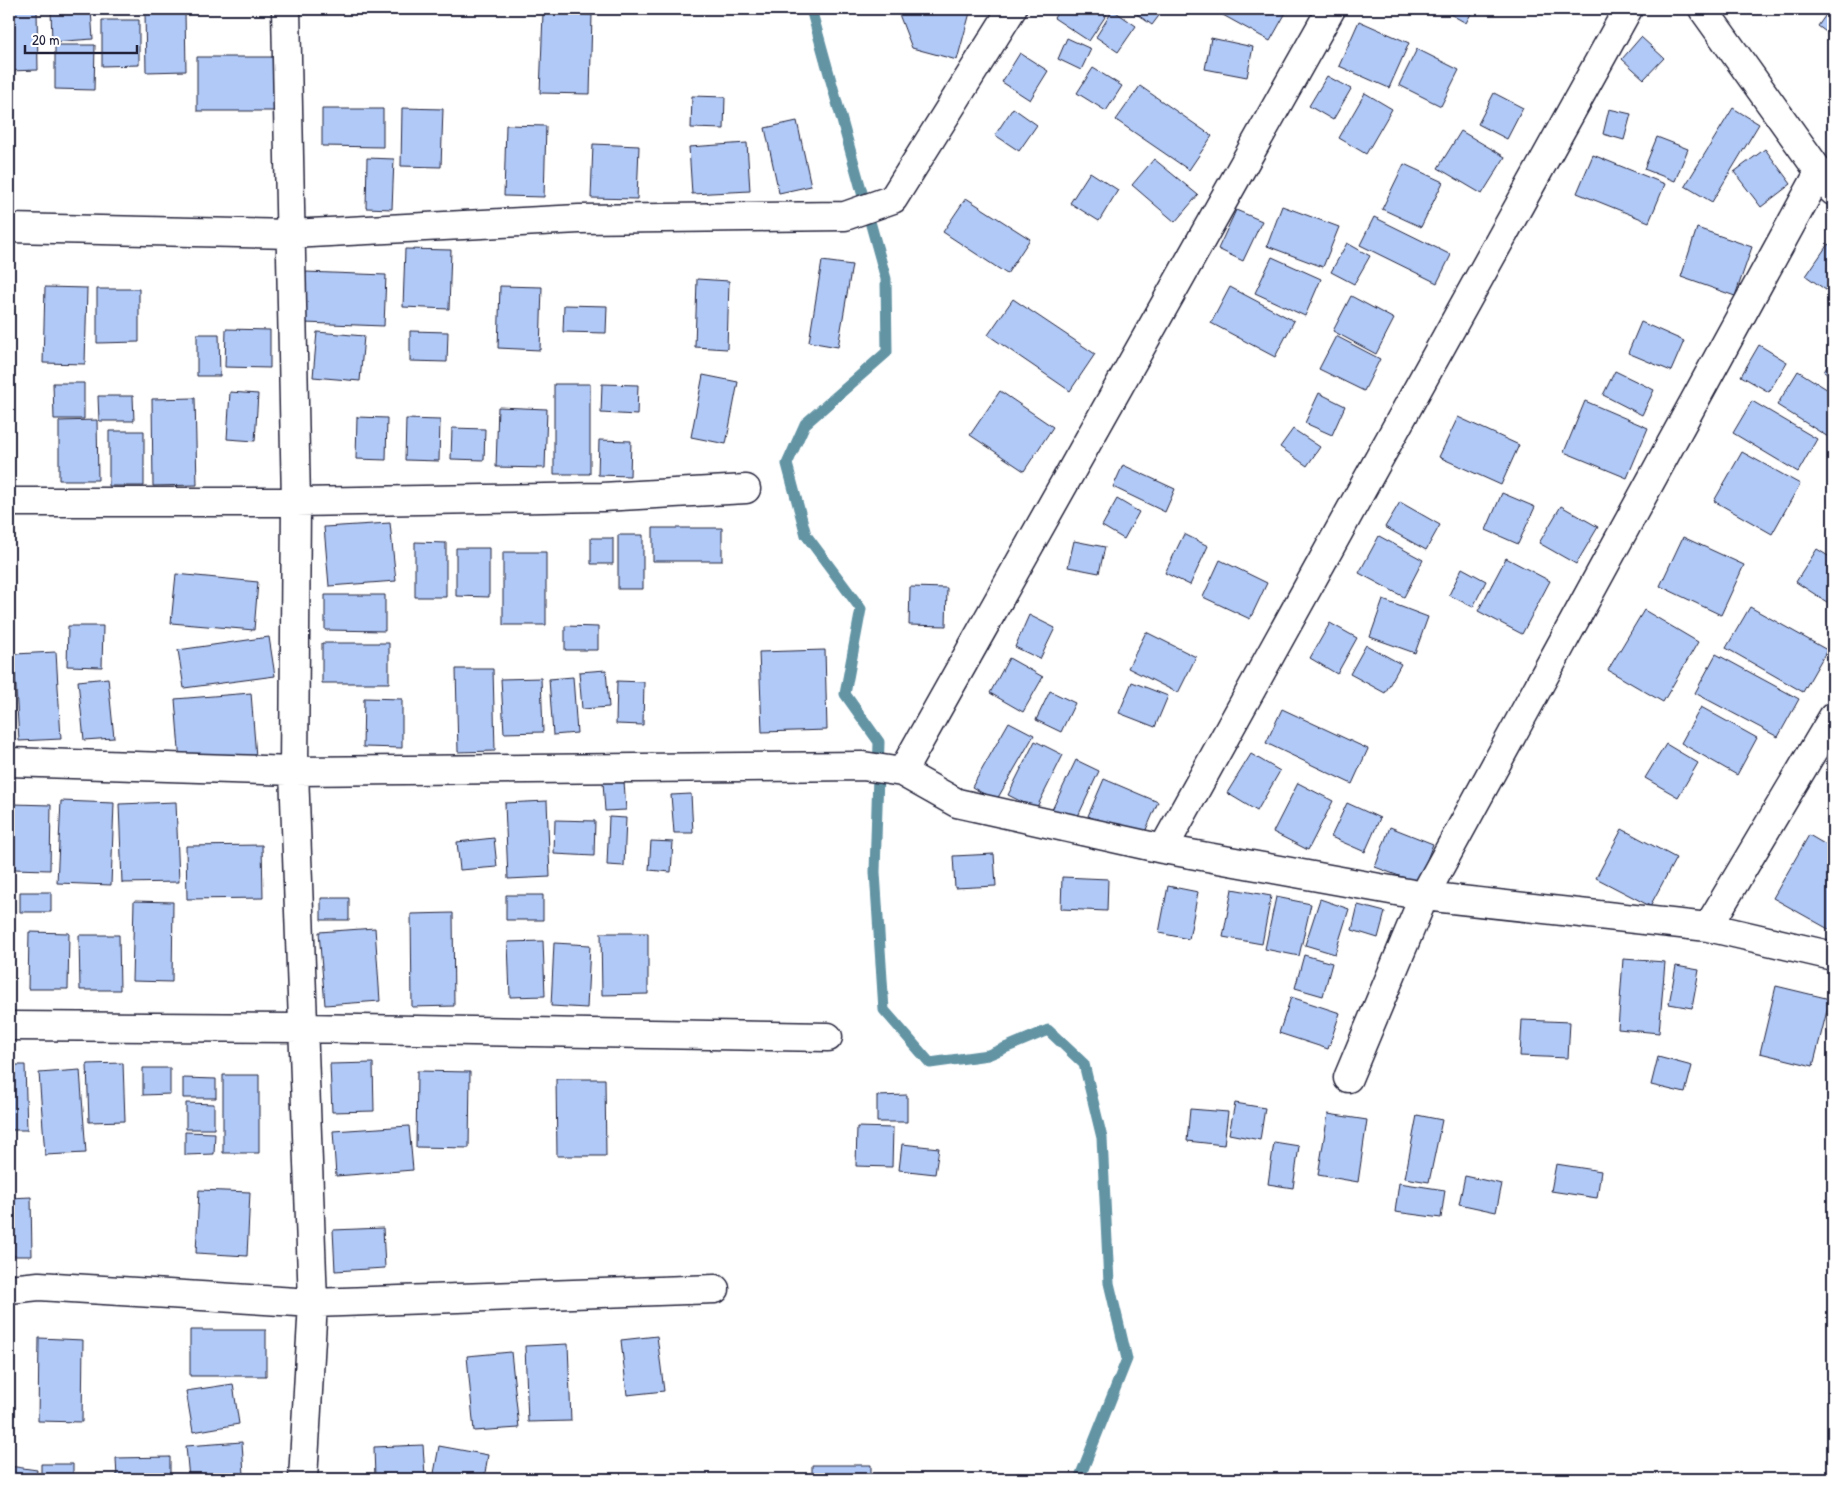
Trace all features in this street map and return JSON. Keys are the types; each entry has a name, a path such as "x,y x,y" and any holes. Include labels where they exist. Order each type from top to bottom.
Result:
{"street":[{"path":"286,9 296,502 294,772 312,1303 303,1479"},
{"path":"9,228 291,234 579,219 845,216 893,199 1012,9"},
{"path":"902,772 1331,9"},
{"path":"1162,849 1628,9"},
{"path":"1348,1078 1424,896 1826,182 1703,9"},
{"path":"9,502 296,502 602,497 746,489"},
{"path":"1708,927 1833,717"},
{"path":"9,762 294,772 863,766 902,772 957,803 1162,849 1424,896 1708,927 1833,956"},
{"path":"9,1026 302,1028 828,1037"},
{"path":"9,1289 39,1286 312,1303 714,1290"}],"building":[{"path":"9,9 37,9 38,70 9,71"},
{"path":"51,9 91,9 93,39 52,42"},
{"path":"897,9 971,9 957,60 912,48"},
{"path":"1060,9 1104,9 1109,11 1089,41 1054,18"},
{"path":"1132,9 1164,9 1152,25"},
{"path":"1212,9 1288,9 1270,41"},
{"path":"1441,9 1470,9 1473,10 1466,23"},
{"path":"1830,9 1833,9 1833,37 1818,26"},
{"path":"1113,10 1136,26 1118,52 1096,37"},
{"path":"185,12 186,71 146,72 145,13"},
{"path":"543,13 592,15 590,94 540,93"},
{"path":"102,20 139,20 139,65 102,66"},
{"path":"1359,21 1409,43 1389,88 1339,66"},
{"path":"1641,37 1664,58 1644,79 1622,59"},
{"path":"1067,38 1091,49 1081,70 1058,59"},
{"path":"1211,38 1253,47 1247,77 1205,69"},
{"path":"55,45 95,45 94,90 55,89"},
{"path":"1417,49 1459,70 1441,106 1399,85"},
{"path":"1020,53 1048,71 1030,100 1002,82"},
{"path":"197,57 280,57 280,111 197,111"},
{"path":"1093,68 1122,86 1106,111 1077,93"},
{"path":"1327,76 1351,89 1333,120 1309,106"},
{"path":"1140,86 1212,136 1189,170 1116,120"},
{"path":"1365,93 1392,109 1366,154 1339,138"},
{"path":"1494,93 1523,108 1507,139 1478,124"},
{"path":"692,96 725,97 724,129 691,128"},
{"path":"402,108 443,109 441,167 401,166"},
{"path":"1013,108 1037,125 1019,151 995,135"},
{"path":"1733,108 1759,124 1712,202 1685,186"},
{"path":"322,109 383,109 383,147 322,146"},
{"path":"1609,109 1631,114 1624,140 1603,134"},
{"path":"797,121 811,186 779,193 765,128"},
{"path":"506,125 546,126 544,197 504,196"},
{"path":"1461,131 1505,157 1482,194 1438,168"},
{"path":"1657,137 1688,149 1675,181 1644,169"},
{"path":"747,143 750,191 692,194 689,147"},
{"path":"593,144 639,146 637,199 591,198"},
{"path":"1765,149 1791,184 1761,207 1734,172"},
{"path":"1593,155 1665,184 1649,222 1577,193"},
{"path":"367,158 394,159 392,209 366,208"},
{"path":"1154,159 1198,195 1175,222 1132,185"},
{"path":"1404,164 1443,182 1421,227 1382,209"},
{"path":"1090,172 1118,190 1099,221 1070,203"},
{"path":"966,198 1030,239 1007,274 943,232"},
{"path":"1282,206 1339,227 1323,267 1267,246"},
{"path":"1236,210 1262,221 1243,261 1218,249"},
{"path":"1374,217 1451,255 1437,283 1360,245"},
{"path":"1697,228 1752,247 1735,296 1681,277"},
{"path":"1347,243 1370,256 1354,284 1331,272"},
{"path":"1828,244 1833,248 1833,295 1806,276"},
{"path":"405,249 451,250 449,309 403,307"},
{"path":"1272,257 1321,279 1305,316 1255,293"},
{"path":"822,261 852,265 838,347 809,342"},
{"path":"305,272 386,275 384,326 304,323"},
{"path":"697,279 729,281 727,349 695,347"},
{"path":"500,286 542,287 540,350 498,348"},
{"path":"45,287 87,288 85,364 43,363"},
{"path":"1230,287 1294,321 1275,357 1211,323"},
{"path":"97,289 139,289 139,342 97,343"},
{"path":"1351,296 1394,319 1376,354 1333,331"},
{"path":"1013,299 1095,354 1070,391 988,335"},
{"path":"564,305 607,306 606,333 563,332"},
{"path":"1641,322 1684,341 1671,371 1628,353"},
{"path":"226,329 270,330 270,368 225,367"},
{"path":"410,331 448,332 447,362 410,361"},
{"path":"317,332 364,336 360,381 313,377"},
{"path":"197,334 219,334 220,376 197,376"},
{"path":"1336,336 1380,359 1364,391 1319,369"},
{"path":"1759,345 1787,362 1769,392 1741,376"},
{"path":"1833,356 1833,378 1824,372"},
{"path":"1615,371 1654,390 1642,415 1603,395"},
{"path":"1798,371 1833,393 1833,440 1777,405"},
{"path":"703,375 738,382 726,444 691,437"},
{"path":"53,383 84,383 84,419 54,419"},
{"path":"554,384 590,384 590,474 554,474"},
{"path":"602,384 638,385 637,415 601,413"},
{"path":"1000,391 1053,427 1024,471 970,435"},
{"path":"230,392 258,394 255,441 227,439"},
{"path":"1319,393 1345,406 1332,435 1305,423"},
{"path":"98,396 133,396 134,421 99,421"},
{"path":"195,398 197,485 153,486 152,399"},
{"path":"1585,401 1648,428 1627,478 1564,452"},
{"path":"1752,401 1817,439 1798,472 1733,433"},
{"path":"498,407 547,409 545,468 496,467"},
{"path":"357,417 387,418 386,460 356,459"},
{"path":"1458,417 1519,445 1501,485 1439,457"},
{"path":"406,419 440,420 439,461 405,460"},
{"path":"97,420 98,480 59,480 59,421"},
{"path":"452,428 485,429 484,460 451,459"},
{"path":"1293,429 1320,447 1307,466 1280,447"},
{"path":"109,431 144,431 144,486 109,486"},
{"path":"599,440 631,441 630,476 598,475"},
{"path":"1742,452 1800,484 1772,534 1714,501"},
{"path":"1123,465 1175,489 1165,512 1113,487"},
{"path":"1502,493 1535,507 1518,544 1486,530"},
{"path":"1117,499 1139,512 1124,539 1102,526"},
{"path":"1400,502 1440,525 1426,550 1385,527"},
{"path":"1561,506 1598,527 1576,564 1539,543"},
{"path":"390,523 396,581 329,586 324,527"},
{"path":"653,528 722,528 722,561 653,561"},
{"path":"1184,534 1208,546 1190,585 1165,573"},
{"path":"618,535 643,535 643,589 618,589"},
{"path":"1379,536 1423,560 1404,597 1359,573"},
{"path":"1683,537 1744,565 1721,615 1660,586"},
{"path":"591,538 613,538 613,564 591,564"},
{"path":"1074,541 1105,547 1099,573 1068,567"},
{"path":"415,542 446,543 446,597 415,597"},
{"path":"456,548 489,548 489,597 456,596"},
{"path":"1817,549 1833,559 1833,606 1796,582"},
{"path":"503,552 546,552 546,625 503,625"},
{"path":"1506,558 1550,581 1522,634 1478,611"},
{"path":"1220,560 1267,583 1250,619 1203,597"},
{"path":"1462,568 1486,581 1473,607 1449,595"},
{"path":"176,574 258,582 254,630 171,623"},
{"path":"910,587 947,588 946,626 909,625"},
{"path":"325,595 385,595 385,631 325,630"},
{"path":"1383,600 1428,617 1415,653 1370,637"},
{"path":"1750,607 1827,650 1803,692 1726,648"},
{"path":"1644,610 1698,642 1663,702 1608,670"},
{"path":"1029,615 1055,628 1040,659 1015,647"},
{"path":"1330,623 1357,638 1337,674 1310,658"},
{"path":"68,626 103,626 102,667 67,666"},
{"path":"565,626 598,627 598,650 565,650"},
{"path":"1146,632 1196,657 1178,693 1128,668"},
{"path":"269,637 275,676 184,688 178,650"},
{"path":"322,643 389,643 389,683 322,683"},
{"path":"1366,645 1401,664 1385,693 1350,674"},
{"path":"825,650 827,730 762,732 759,652"},
{"path":"56,652 61,739 19,741 14,654"},
{"path":"1716,654 1799,699 1778,737 1695,693"},
{"path":"1009,658 1043,677 1023,712 990,693"},
{"path":"456,669 493,669 495,751 458,752"},
{"path":"606,670 609,707 582,709 579,672"},
{"path":"9,675 10,737 9,737"},
{"path":"573,677 577,733 553,735 549,679"},
{"path":"108,678 114,738 84,740 78,681"},
{"path":"541,678 543,732 504,733 501,679"},
{"path":"617,681 644,682 643,725 616,724"},
{"path":"1132,682 1168,696 1155,727 1119,713"},
{"path":"1050,691 1075,703 1061,732 1036,720"},
{"path":"251,693 256,757 180,763 175,699"},
{"path":"364,698 402,699 402,748 363,747"},
{"path":"1701,707 1757,738 1737,775 1681,743"},
{"path":"1282,709 1368,749 1352,784 1266,743"},
{"path":"1009,722 1034,735 996,801 972,787"},
{"path":"1035,741 1063,755 1036,809 1008,795"},
{"path":"1666,744 1698,763 1678,797 1645,778"},
{"path":"1251,754 1280,771 1257,811 1227,793"},
{"path":"1076,760 1099,771 1073,827 1049,816"},
{"path":"1104,779 1158,802 1142,839 1088,816"},
{"path":"624,781 626,810 605,811 603,782"},
{"path":"1298,783 1333,801 1308,850 1273,832"},
{"path":"691,794 693,833 674,833 671,795"},
{"path":"61,801 114,803 111,885 57,883"},
{"path":"547,801 550,877 508,879 505,803"},
{"path":"176,802 179,882 122,883 119,804"},
{"path":"1347,803 1380,818 1365,852 1331,837"},
{"path":"13,804 51,805 50,870 12,869"},
{"path":"609,817 626,818 624,866 607,865"},
{"path":"555,820 595,821 594,856 554,854"},
{"path":"1833,820 1833,836 1826,832"},
{"path":"1390,827 1433,844 1418,883 1375,867"},
{"path":"1622,829 1676,858 1650,906 1596,878"},
{"path":"1809,835 1833,849 1832,931 1773,898"},
{"path":"494,838 497,867 460,870 457,842"},
{"path":"651,841 673,842 671,872 649,870"},
{"path":"262,845 263,898 187,899 186,846"},
{"path":"994,854 996,886 955,888 953,856"},
{"path":"1062,877 1108,879 1107,911 1061,909"},
{"path":"1168,886 1198,892 1189,939 1159,933"},
{"path":"1232,889 1271,896 1262,944 1223,937"},
{"path":"20,892 51,892 51,912 20,912"},
{"path":"506,895 543,895 543,920 506,920"},
{"path":"1276,897 1311,904 1299,956 1265,949"},
{"path":"321,898 349,898 349,920 321,920"},
{"path":"1320,899 1349,909 1335,954 1305,945"},
{"path":"134,901 173,902 172,982 132,981"},
{"path":"1358,905 1385,912 1378,938 1352,930"},
{"path":"453,913 454,1006 412,1007 411,914"},
{"path":"375,928 380,1001 325,1005 319,932"},
{"path":"29,932 69,933 68,989 28,989"},
{"path":"601,933 648,933 648,994 602,995"},
{"path":"79,935 119,935 120,990 80,990"},
{"path":"543,941 545,996 510,997 508,942"},
{"path":"554,943 590,945 587,1008 551,1006"},
{"path":"1304,955 1332,963 1323,996 1295,988"},
{"path":"1623,959 1665,962 1659,1033 1618,1029"},
{"path":"1676,966 1699,970 1692,1008 1669,1004"},
{"path":"1776,986 1830,999 1813,1066 1760,1053"},
{"path":"1291,997 1340,1013 1328,1049 1279,1033"},
{"path":"1522,1020 1570,1022 1568,1058 1520,1056"},
{"path":"1658,1057 1692,1066 1685,1093 1651,1085"},
{"path":"123,1063 125,1121 89,1122 87,1064"},
{"path":"373,1063 374,1111 332,1112 330,1064"},
{"path":"9,1065 25,1065 27,1130 9,1130"},
{"path":"143,1068 170,1068 170,1094 143,1095"},
{"path":"80,1070 86,1153 45,1155 39,1073"},
{"path":"417,1071 470,1072 469,1148 416,1147"},
{"path":"223,1075 259,1075 259,1153 223,1153"},
{"path":"183,1078 216,1079 216,1098 183,1098"},
{"path":"556,1079 605,1079 606,1156 557,1156"},
{"path":"907,1095 907,1122 877,1122 877,1096"},
{"path":"186,1103 214,1104 214,1129 186,1129"},
{"path":"1235,1103 1265,1108 1260,1140 1229,1134"},
{"path":"1190,1109 1228,1112 1224,1145 1187,1141"},
{"path":"1328,1114 1367,1120 1358,1182 1318,1175"},
{"path":"1417,1115 1442,1120 1429,1182 1405,1178"},
{"path":"409,1126 413,1170 336,1176 333,1131"},
{"path":"857,1127 893,1128 892,1167 856,1166"},
{"path":"185,1132 215,1133 214,1154 185,1155"},
{"path":"1274,1142 1299,1146 1293,1188 1268,1184"},
{"path":"902,1144 939,1148 935,1174 899,1170"},
{"path":"1556,1164 1601,1171 1597,1198 1551,1191"},
{"path":"1465,1176 1502,1184 1496,1212 1459,1204"},
{"path":"1399,1183 1445,1190 1441,1218 1395,1212"},
{"path":"199,1190 250,1192 247,1256 196,1253"},
{"path":"31,1197 32,1256 9,1256 9,1198"},
{"path":"383,1228 385,1268 335,1271 333,1230"},
{"path":"190,1330 266,1330 266,1376 190,1376"},
{"path":"657,1336 664,1391 627,1395 621,1340"},
{"path":"39,1338 83,1340 82,1422 38,1421"},
{"path":"568,1344 571,1421 528,1422 525,1346"},
{"path":"511,1352 519,1428 474,1431 467,1356"},
{"path":"233,1384 239,1424 193,1432 186,1391"},
{"path":"242,1442 244,1475 189,1479 186,1446"},
{"path":"423,1445 425,1476 375,1478 374,1447"},
{"path":"439,1446 488,1455 484,1479 433,1479"},
{"path":"170,1457 170,1479 117,1479 116,1458"},
{"path":"41,1464 73,1464 73,1479 41,1479"},
{"path":"812,1465 871,1465 871,1479 812,1479"},
{"path":"9,1466 37,1470 36,1479 9,1479"}],"waterway":[{"path":"811,9 886,279 887,352 805,424 787,464 806,535 861,609 845,694 879,742 875,872 884,1010 930,1063 988,1055 1048,1030 1084,1064 1102,1138 1109,1283 1127,1359 1079,1479"}]}
